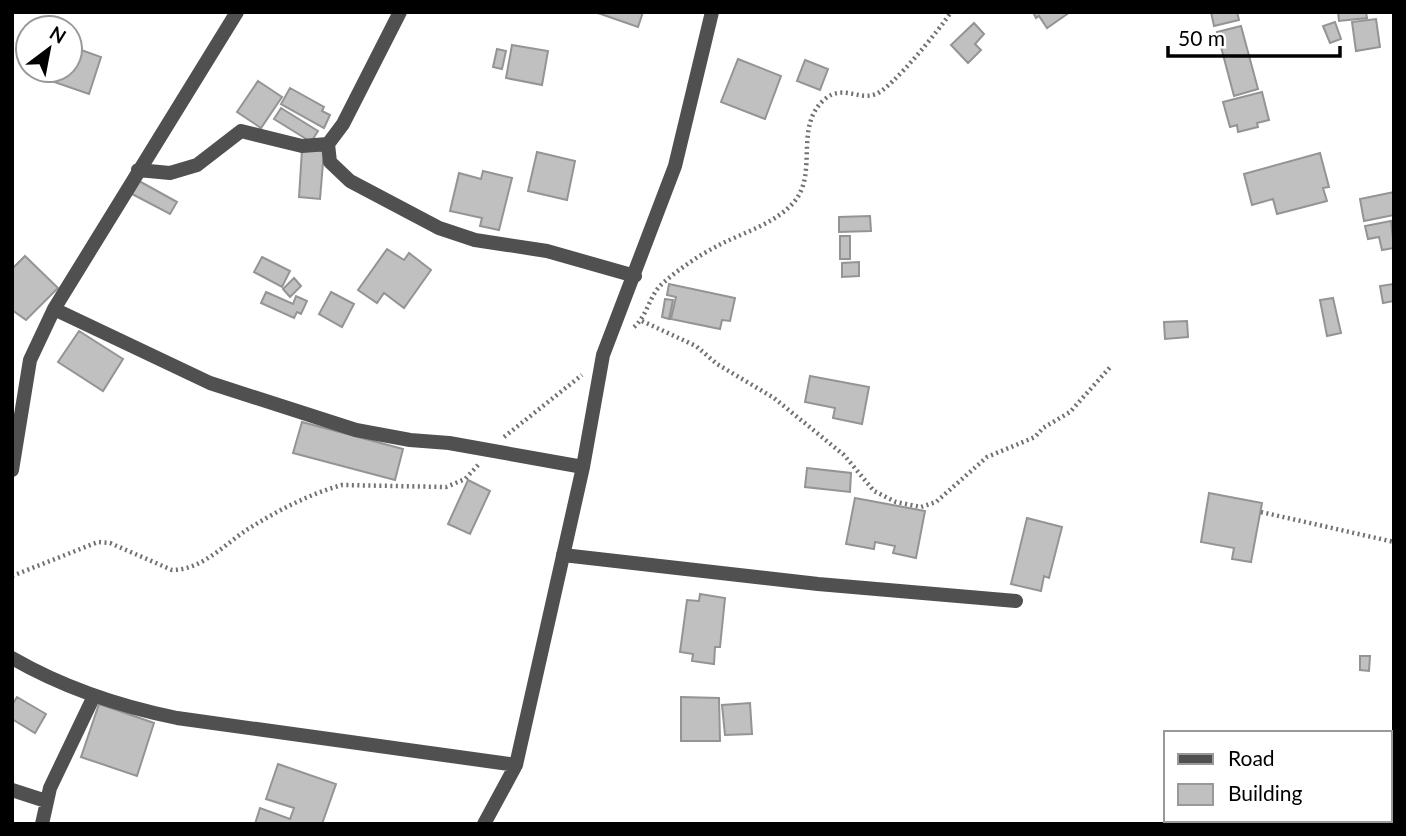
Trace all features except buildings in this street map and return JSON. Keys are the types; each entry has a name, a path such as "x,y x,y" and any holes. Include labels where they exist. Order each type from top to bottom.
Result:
{"street":[{"path":"12,470 30,360 54,309 237,12"},
{"path":"400,12 343,124 328,144 330,162 350,181 439,228 475,240 547,251 635,276"},
{"path":"484,824 516,765 583,467 603,355 675,166 712,12"},
{"path":"138,170 170,173 197,165 241,131 302,146 328,144"},
{"path":"54,309 211,383 356,430 492,450 583,467"},
{"path":"563,555 818,584 1016,601"},
{"path":"12,658 50,680 128,708 177,718 516,765"},
{"path":"42,824 46,802 94,696"},
{"path":"12,790 46,802"}],"path":[{"path":"12,576 98,542 110,543 172,570 181,570 228,547 245,531 288,506 329,488 342,485 446,487 465,479 520,422 589,370 642,321 661,284 696,259 756,229 794,202 806,175 807,133 814,113 824,100 847,91 863,95 880,93 917,55 951,12"},
{"path":"642,321 696,346 717,365 774,398 844,455 874,491 896,502 921,507 936,502 987,457 1035,437 1043,428 1070,412 1112,365"},
{"path":"1261,512 1394,542"}]}
